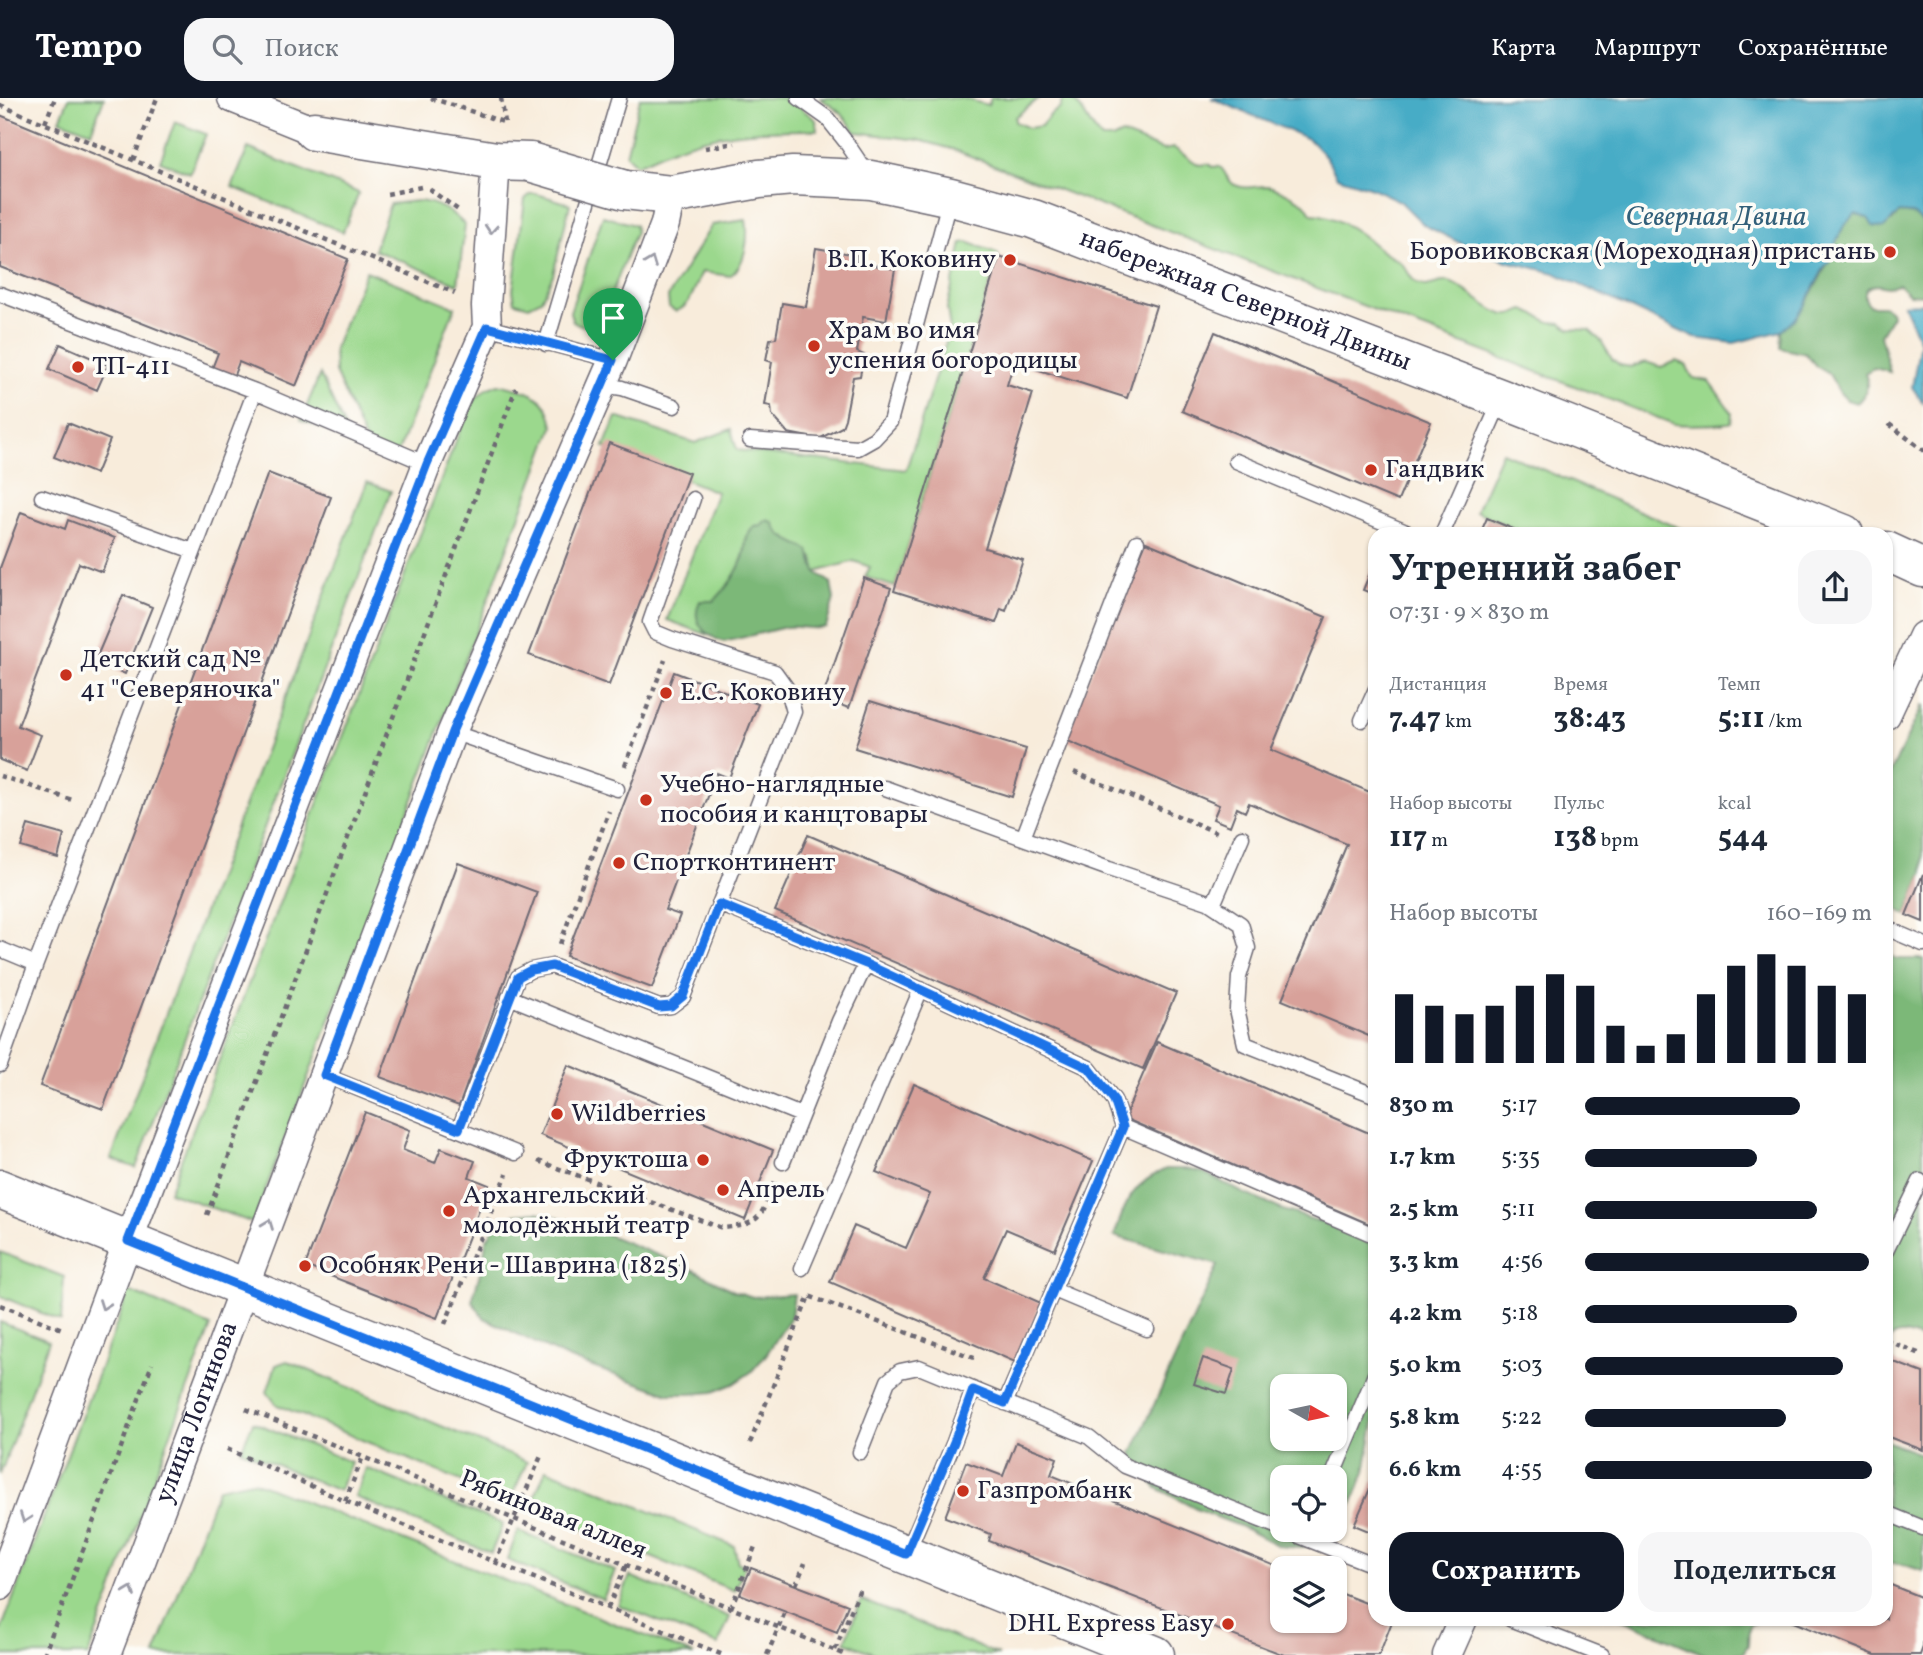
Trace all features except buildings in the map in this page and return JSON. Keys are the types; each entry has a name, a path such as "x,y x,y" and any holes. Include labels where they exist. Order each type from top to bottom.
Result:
{"street":[{"path":"0,1586 128,1241 486,316 513,151 314,131 232,98"},
{"name":"набережная Северной Двины","path":"513,151 625,190 671,195 759,178 793,176 872,180 1033,219 1826,527"},
{"name":"улица Логинова","path":"106,1655 452,732 607,372 665,224 671,195"},
{"path":"1893,554 1923,568"},
{"path":"1893,700 1923,636"},
{"path":"0,1189 1155,1655"},
{"path":"1447,1655 1460,1626"}],"lane":[{"path":"546,344 620,98"},
{"path":"799,98 827,118 872,180"},
{"path":"750,440 858,448 874,439 890,422 951,197"},
{"path":"0,294 255,391 427,464"},
{"path":"486,316 607,372 622,388 674,406"},
{"path":"0,1065 255,391"},
{"path":"1445,527 1502,399"},
{"path":"1236,461 1394,527"},
{"path":"42,497 193,551"},
{"path":"459,1129 518,977 531,970 552,966 659,1007 671,1006 683,996 794,712 788,690 775,672 673,639 656,632 650,622 693,499"},
{"path":"1023,838 1137,542"},
{"path":"1362,720 1368,707"},
{"path":"452,732 617,789"},
{"path":"885,788 1213,905 1241,923 1248,948 1239,977 1237,1009 1245,1044 1368,1093"},
{"path":"1213,905 1242,837"},
{"path":"719,904 866,964 1089,1068 1114,1100 1123,1127 1005,1403"},
{"path":"1893,931 1923,944"},
{"path":"0,948 36,964"},
{"path":"783,1162 839,1021 866,964"},
{"path":"802,1268 921,989"},
{"path":"509,997 801,1115"},
{"path":"324,1075 516,1153"},
{"path":"1123,1127 1368,1233"},
{"path":"1893,1237 1920,1181"},
{"path":"1054,1290 1147,1329"},
{"path":"860,1452 888,1381 900,1371 919,1367 1089,1437 1125,1466 1270,1524"},
{"path":"906,1554 973,1390"},
{"path":"1337,1465 1368,1391"},
{"path":"1893,1516 1923,1528"},
{"path":"1326,1542 1368,1562"},
{"path":"1528,1626 1602,1655"}],"path":[{"path":"45,123 55,98"},
{"path":"132,160 157,98"},
{"path":"431,98 505,122"},
{"path":"501,98 513,151"},
{"path":"0,105 132,160 486,316"},
{"path":"425,186 464,215"},
{"path":"207,1214 516,388"},
{"path":"1889,424 1923,450 1923,454"},
{"path":"1052,763 1222,835"},
{"path":"0,776 96,807"},
{"path":"445,1324 516,1153 722,1228 746,1226 759,1217 783,1162"},
{"path":"750,1443 809,1296 977,1359"},
{"path":"0,1305 63,1329"},
{"path":"1893,1343 1923,1355"},
{"path":"44,1655 152,1364"},
{"name":"Рябиновая аллея","path":"246,1409 846,1655"},
{"path":"227,1450 723,1655"},
{"path":"495,1563 541,1456"},
{"path":"345,1501 362,1458"},
{"path":"731,1608 756,1544"},
{"path":"796,1585 804,1563"},
{"path":"608,1608 626,1565"},
{"path":"835,1650 860,1586"},
{"path":"767,1655 785,1612"}],"green space":[{"path":"69,98 104,98 91,132 60,120"},
{"path":"640,98 788,98 816,120 817,130 735,133 703,139 636,165 626,155"},
{"path":"820,98 961,98 988,105 991,98 1039,98 1015,117 1015,122 1029,128 1041,126 1060,108 1063,98 1071,98 1102,139 1112,139 1122,134 1163,150 1174,148 1199,165 1220,167 1235,185 1247,188 1267,186 1281,190 1304,203 1312,214 1330,217 1356,230 1401,263 1413,280 1422,286 1449,282 1503,314 1512,315 1525,310 1550,322 1561,323 1569,329 1589,330 1620,365 1630,367 1646,362 1661,367 1676,361 1686,365 1693,378 1709,381 1732,413 1731,422 1674,424 952,149 919,140 856,132 841,113"},
{"path":"175,122 206,134 190,173 160,161"},
{"path":"248,148 359,193 343,232 232,187"},
{"path":"531,194 570,204 553,275 541,300 529,306 515,302 513,290 525,199"},
{"path":"417,201 443,208 465,225 458,284 374,250 390,204"},
{"path":"1856,213 1892,222 1899,213 1913,214 1923,222 1923,295 1909,294 1899,284 1888,287 1872,286 1866,290 1866,299 1870,306 1883,306 1891,311 1892,315 1880,335 1890,372 1874,368 1865,373 1866,389 1857,403 1847,400 1829,374 1816,366 1806,354 1780,348 1781,331 1808,300 1831,258 1839,234"},
{"path":"603,216 635,225 636,231 601,321 589,328 573,322 570,312"},
{"path":"746,220 745,250 735,271 730,276 702,272 685,306 675,311 669,307 668,297 712,225"},
{"path":"967,242 997,253 999,257 895,587 865,577 870,567 854,561 816,572 813,558 803,547 785,539 773,522 761,525 746,538 745,551 736,573 698,622 708,635 667,620 717,492 604,447 616,417 695,443 731,429 737,450 906,470 950,329 947,308 962,243"},
{"path":"366,271 455,307 398,452 391,458 369,449 335,372 334,349"},
{"path":"320,374 350,439 301,420"},
{"path":"498,384 535,396 547,407 553,427 253,1223 169,1192 470,404 486,389"},
{"path":"1502,452 1677,527 1510,527 1476,511"},
{"path":"367,482 391,491 136,1168 111,1159"},
{"path":"766,520 773,522 784,537 809,551 816,572 831,583 834,599 826,627 786,627 724,642 701,627 697,608 700,601 714,601 727,586 743,558 749,533 754,526 761,525"},
{"path":"1923,704 1923,874 1906,915 1893,906 1893,767"},
{"path":"1893,957 1923,959 1923,1340 1908,1335 1894,1336"},
{"path":"1166,1169 1205,1173 1243,1193 1324,1223 1368,1243 1368,1456 1365,1472 1347,1516 1347,1465 1270,1465 1270,1541 1240,1526 1198,1510 1157,1488 1142,1472 1132,1453 1218,1265 1114,1236 1122,1213 1137,1188"},
{"path":"537,1212 577,1222 696,1271 734,1291 753,1297 794,1294 791,1317 766,1355 751,1372 733,1384 713,1392 669,1394 567,1358 484,1318 472,1301 486,1241 496,1224 515,1214"},
{"path":"0,1252 64,1277 61,1321 0,1296"},
{"path":"129,1291 211,1326 88,1655 0,1655 0,1633"},
{"path":"0,1322 49,1341 0,1475"},
{"path":"287,1361 527,1462 510,1501 277,1405 267,1392 276,1365"},
{"path":"253,1422 351,1462 339,1491 241,1450"},
{"path":"1893,1444 1923,1455 1923,1571 1893,1563"},
{"path":"366,1468 503,1524 491,1553 355,1497"},
{"path":"546,1469 734,1546 738,1563 745,1565 735,1591 530,1508"},
{"path":"252,1481 694,1655 155,1655 218,1488"},
{"path":"518,1531 615,1571 603,1599 507,1560"},
{"path":"1271,1542 1323,1542 1300,1548 1279,1546"},
{"path":"630,1576 730,1617 718,1645 618,1605"},
{"path":"861,1600 999,1655 878,1655 845,1642"},
{"path":"1638,1626 1749,1626 1748,1645 1743,1653 1706,1655"}],"water":[{"name":"Северная Двина","path":"1211,98 1923,98 1923,222 1913,214 1899,213 1884,228 1873,226 1868,218 1856,214 1842,229 1829,263 1804,306 1795,319 1781,331 1734,343 1695,338 1555,273 1507,261 1466,246 1424,225 1400,201 1372,188 1337,177 1327,158 1309,139"},
{"path":"1923,303 1923,403 1912,387 1920,342 1903,304"}],"place":[{"name":"Боровиковская (Мореходная) пристань","path":"1890,252"},
{"name":"В.П. Коковину","path":"1010,260"},
{"name":"Храм во имя успения богородицы","path":"814,346"},
{"name":"ТП-411","path":"78,367"},
{"name":"Гандвик","path":"1371,470"},
{"name":"Детский сад № 41 \"Северяночка\"","path":"66,675"},
{"name":"Е.С. Коковину","path":"666,693"},
{"name":"Учебно-наглядные пособия и канцтовары","path":"646,800"},
{"name":"Спортконтинент","path":"619,863"},
{"name":"Wildberries","path":"557,1114"},
{"name":"Фруктоша","path":"703,1160"},
{"name":"Апрель","path":"723,1190"},
{"name":"Архангельский молодёжный театр","path":"449,1211"},
{"name":"Особняк Рени - Шаврина (1825)","path":"305,1266"},
{"name":"Газпромбанк","path":"963,1491"},
{"name":"DHL Express Easy","path":"1228,1624"}],"route":[{"path":"487,327 613,360 452,732 324,1075 459,1129 518,977 531,970 552,966 659,1007 671,1006 683,996 719,904 866,964 1089,1068 1114,1100 1123,1127 1005,1403 973,1390 906,1554 128,1241 427,464 487,327"}]}
